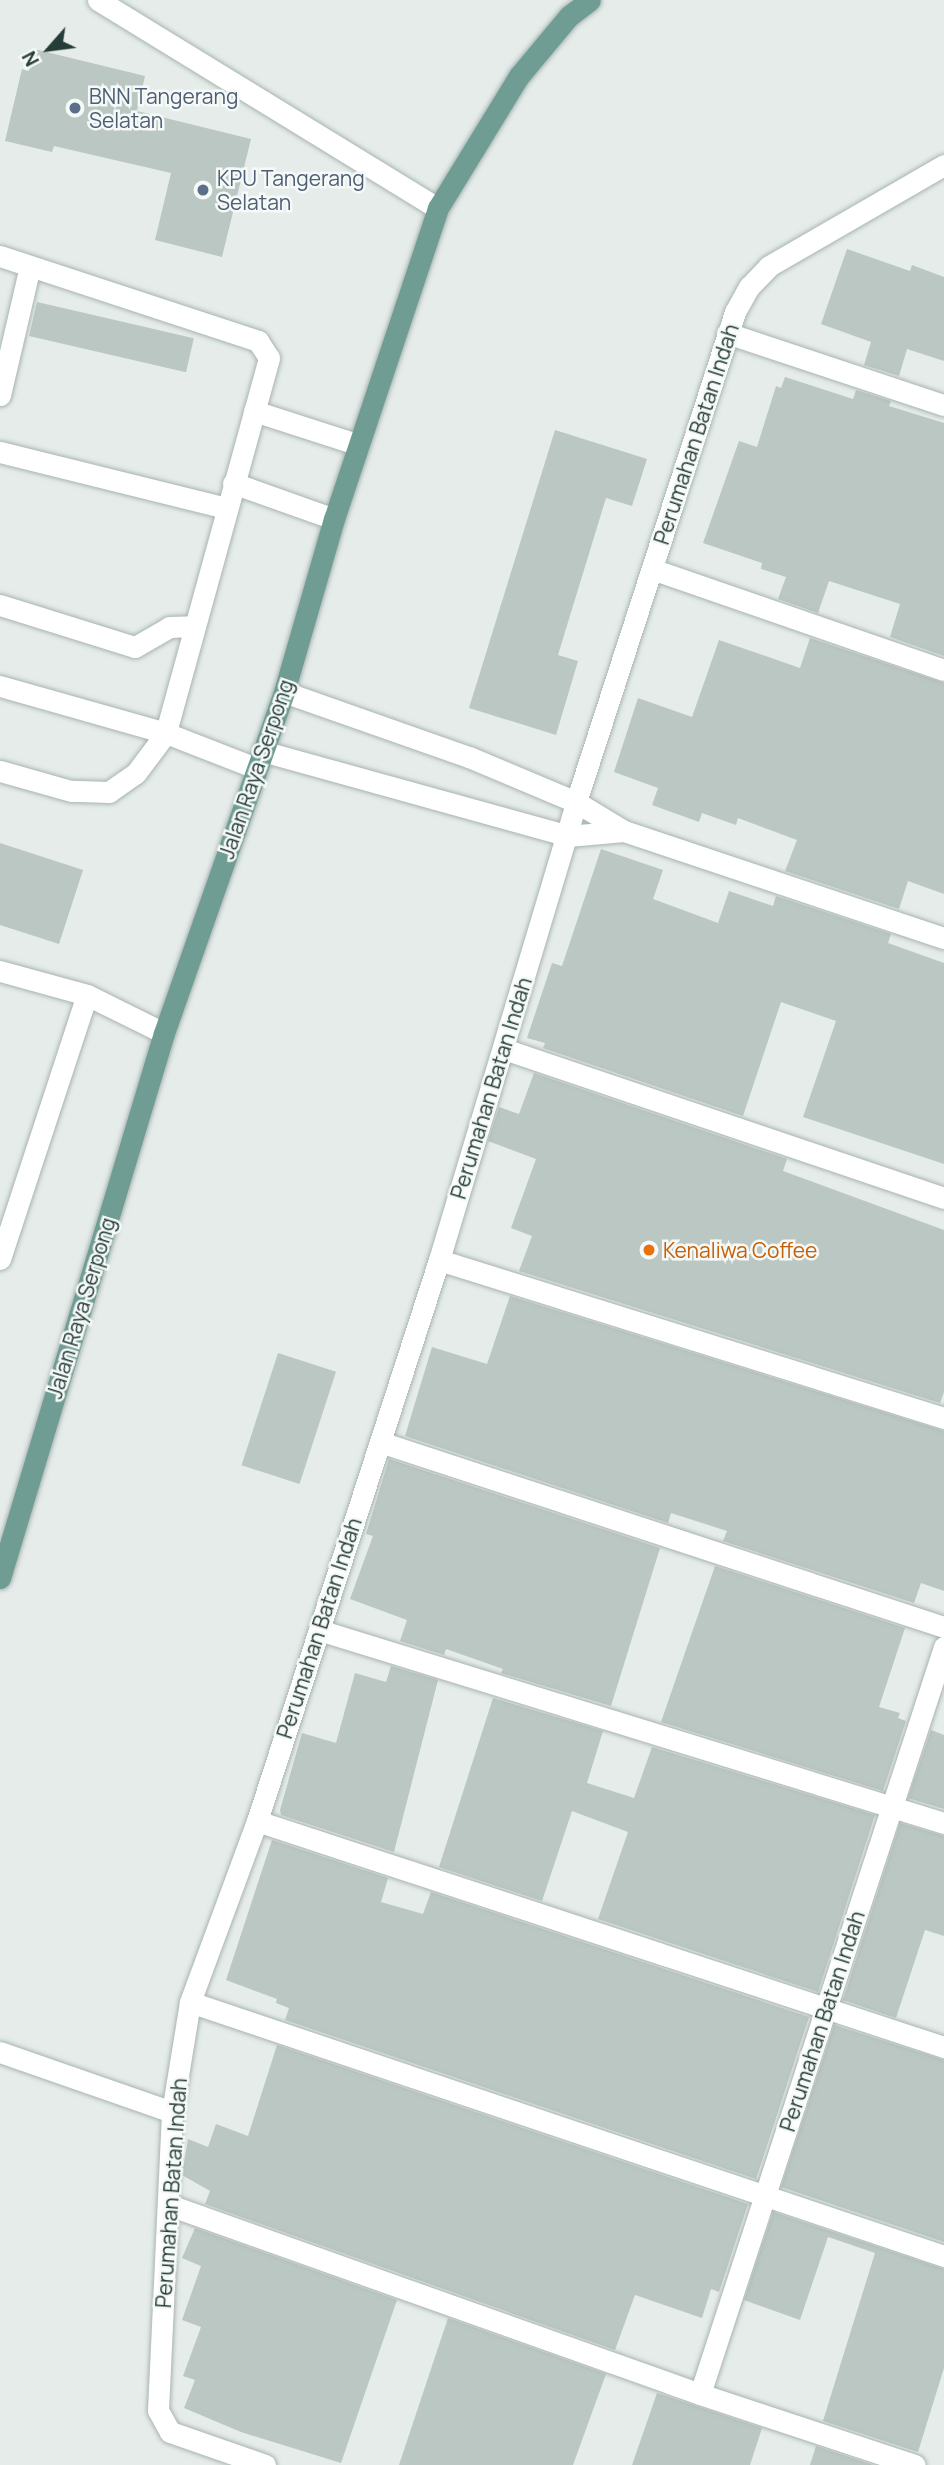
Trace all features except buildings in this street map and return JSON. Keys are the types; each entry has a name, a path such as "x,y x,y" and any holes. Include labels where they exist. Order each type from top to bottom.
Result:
{"main road":[{"name":"Jalan Raya Serpong","path":"0,1578 164,1033 284,692 334,519 438,208 519,76 569,16 590,0"}],"street":[{"path":"98,0 438,208"},
{"name":"Perumahan Batan Indah","path":"265,2465 170,2432 158,2410 172,2112 190,2002 257,1821 439,1260 576,802 727,333 748,287 769,266 944,164"},
{"path":"0,257 258,341 269,358 166,733 136,773 108,792 71,791 0,771"},
{"path":"0,395 30,266"},
{"path":"727,333 944,405"},
{"path":"254,411 359,445"},
{"path":"0,452 226,508"},
{"path":"233,483 334,519"},
{"path":"652,569 944,670"},
{"path":"0,605 135,647 169,627 194,626"},
{"path":"0,686 259,760 568,836 624,831"},
{"path":"284,692 469,757 576,802 624,831 944,938"},
{"path":"0,971 87,995 164,1033"},
{"path":"0,1259 87,995"},
{"path":"504,1049 944,1198"},
{"path":"439,1260 944,1418"},
{"path":"380,1442 944,1627"},
{"path":"318,1630 944,1823"},
{"name":"Perumahan Batan Indah","path":"700,2394 894,1807 944,1647"},
{"path":"257,1821 944,2047"},
{"path":"190,2002 944,2256"},
{"path":"0,2052 172,2112"},
{"path":"169,2206 700,2394 915,2465"}],"place":[{"name":"BNN Tangerang Selatan","path":"75,108"},
{"name":"KPU Tangerang Selatan","path":"203,190"},
{"name":"Kenaliwa Coffee","path":"649,1250"}]}
